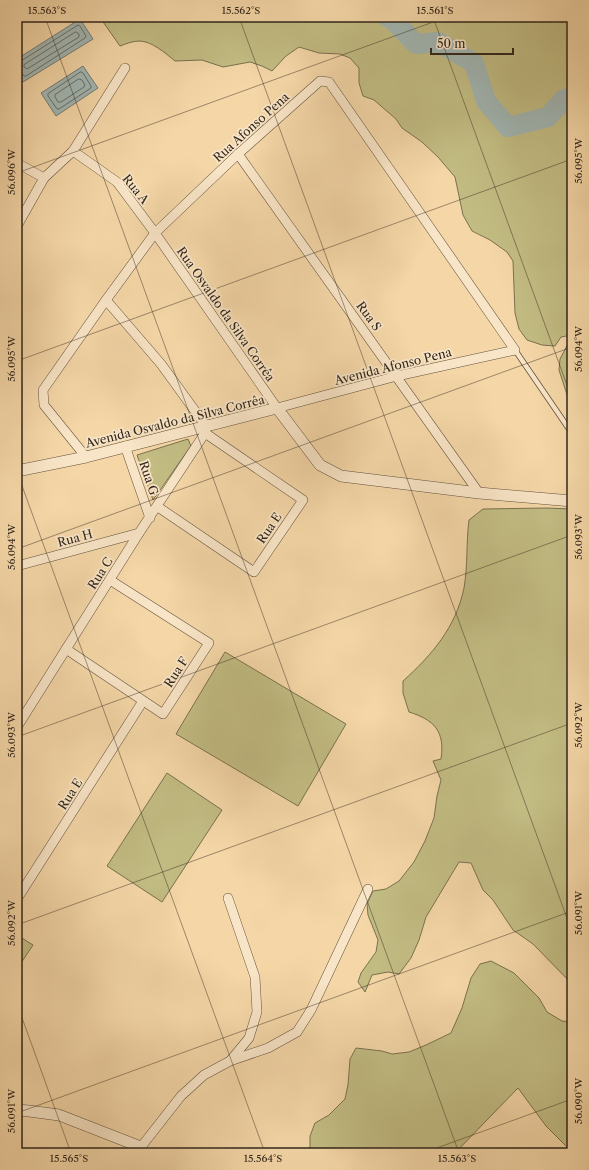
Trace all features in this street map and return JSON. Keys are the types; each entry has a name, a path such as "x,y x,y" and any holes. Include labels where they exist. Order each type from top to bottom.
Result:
{"street":[{"path":"17,226 44,178 73,151 125,68"},
{"name":"Rua Afonso Pena","path":"86,457 44,404 42,390 155,233 238,154 320,82 329,82 515,350"},
{"name":"Rua A","path":"73,151 117,182 155,233"},
{"name":"Rua S","path":"238,154 479,492"},
{"path":"17,162 44,178"},
{"name":"Rua Osvaldo da Silva Corrêa","path":"155,233 277,408"},
{"path":"106,300 161,364 205,430"},
{"name":"Avenida Afonso Pena","path":"277,408 397,376 515,350"},
{"name":"Avenida Osvaldo da Silva Corrêa","path":"17,471 86,457 125,446 205,430 277,408 320,465 341,476 572,501"},
{"name":"Rua C","path":"17,727 139,534 158,507 205,430"},
{"name":"Rua E","path":"158,507 254,572 302,500 205,430"},
{"name":"Rua G","path":"125,446 150,518"},
{"name":"Rua H","path":"18,567 139,534"},
{"name":"Rua F","path":"66,650 163,714 209,643 110,580"},
{"name":"Rua E","path":"17,899 143,701"},
{"path":"17,1110 59,1115 140,1150 181,1096 204,1075 230,1062 268,1048 297,1032 311,1010 368,889"},
{"path":"228,898 255,977 257,1012 249,1038 230,1062"}],"lane":[{"path":"515,350 569,429"}],"shaded area":[{"path":"97,17 572,17 572,335 561,337 555,346 542,345 527,340 519,329 515,313 513,261 507,252 490,240 472,231 463,215 455,177 438,157 422,142 402,128 396,119 374,100 363,96 359,83 359,68 350,58 340,54 319,53 299,47 286,56 272,71 250,62 223,67 202,60 175,61 149,43 139,41 120,46 101,19"},
{"path":"572,336 572,410 559,370 560,359"},
{"path":"188,439 191,446 153,500 137,455"},
{"path":"483,509 572,509 572,984 533,944 513,930 493,900 483,890 471,863 459,862 426,917 419,940 411,958 399,974 388,972 372,975 365,992 358,982 361,973 376,952 378,940 368,915 367,904 373,891 386,889 399,881 414,862 425,841 434,818 441,780 433,761 441,759 442,750 439,734 432,723 409,712 403,693 403,681 433,650 449,628 455,615 464,588 469,520"},
{"path":"225,652 346,724 298,806 176,734"},
{"path":"167,773 222,810 162,902 107,866"},
{"path":"17,935 33,945 17,969"},
{"path":"491,961 514,973 539,998 547,1012 562,1021 572,1022 572,1150 569,1149 546,1126 518,1088 455,1153 310,1153 310,1136 315,1123 329,1115 345,1099 348,1085 350,1059 356,1048 382,1051 392,1054 409,1052 451,1033 462,1008 471,978 480,964"}],"water":[{"path":"80,19 93,39 23,82 17,72 17,59"},
{"path":"83,66 98,88 56,116 41,93"}],"waterway":[{"path":"387,17 392,19 416,44 438,42 474,63 486,101 508,127 548,117 564,99 572,97"}]}
